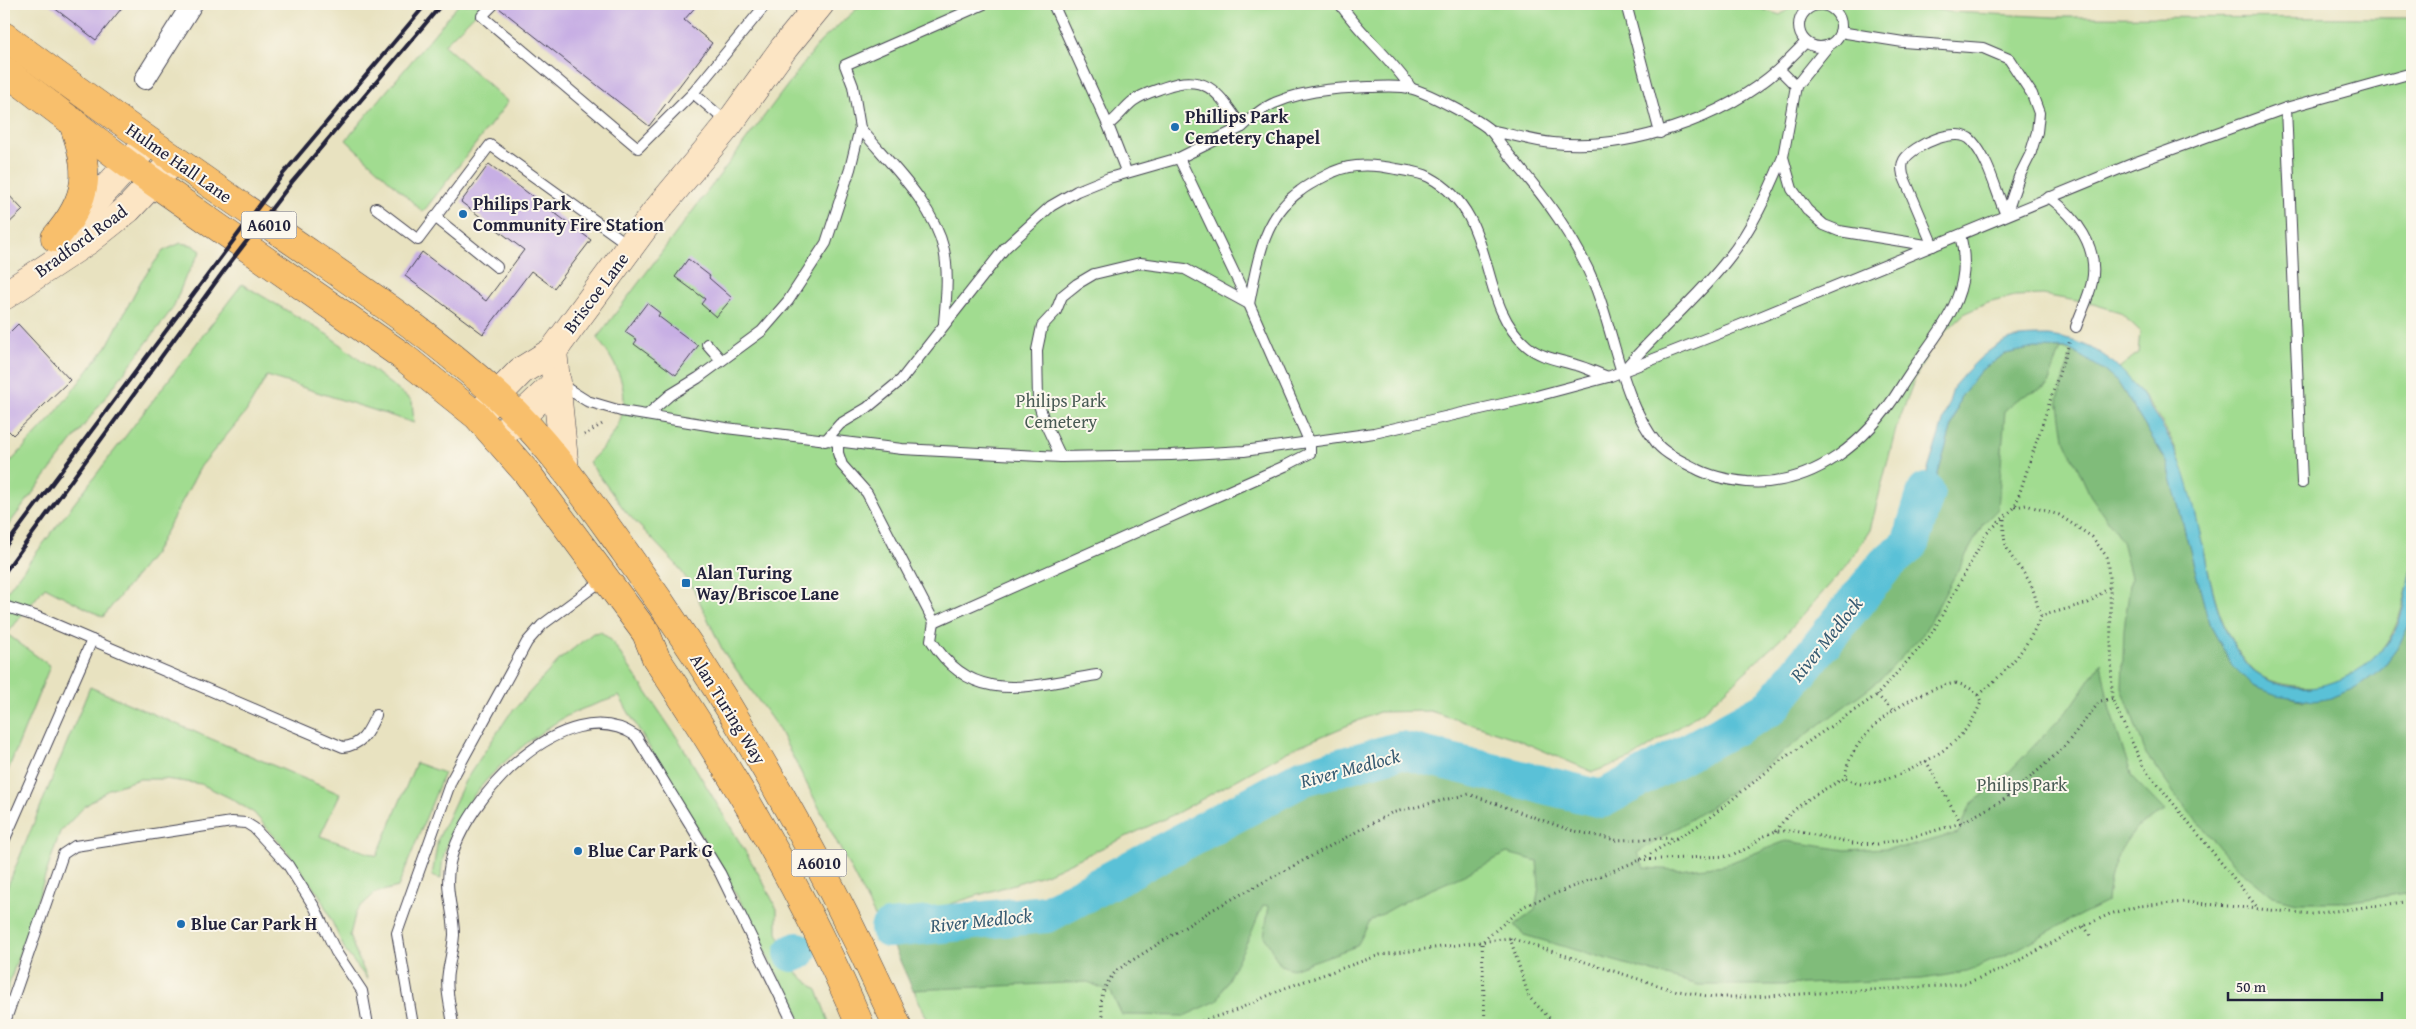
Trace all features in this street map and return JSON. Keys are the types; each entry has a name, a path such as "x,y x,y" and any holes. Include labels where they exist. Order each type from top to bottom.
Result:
{"highway":[{"name":"Hulme Hall Lane","path":"4,36 149,142 390,308 498,396 520,417"},
{"name":"Hulme Hall Lane","path":"4,70 154,183 402,356 477,416 497,439"},
{"path":"55,238 77,209 84,186 85,169 81,145 72,121"},
{"name":"Alan Turing Way","path":"520,417 565,470 665,608 748,740 822,869 863,949 897,1025"},
{"name":"Alan Turing Way","path":"497,439 527,473 646,633 656,658 744,799 797,893 860,1025"}],"street":[{"path":"144,80 192,4"},
{"name":"Briscoe Lane","path":"565,470 553,351 654,214 729,124 784,48 820,4"},
{"name":"Bradford Road","path":"4,292 24,266 94,202 149,142"},
{"name":"Bradford Road","path":"4,296 89,240 128,209 175,160"},
{"path":"477,416 521,371 553,351"},
{"path":"497,439 557,382"}],"lane":[{"path":"494,4 482,16 638,148 693,92 766,4"},
{"path":"647,415 670,395 698,378 762,331 788,301 826,242 850,169 860,128 853,86 845,65 984,4"},
{"path":"1053,4 1108,126 1126,172"},
{"path":"1340,4 1367,39 1391,61 1412,88 1489,130 1535,183 1572,238 1596,289 1627,390 1643,423 1660,448 1708,475 1737,481 1768,483 1803,476 1831,462 1857,440 1888,408 1909,372 1955,307 1962,284 1964,263 1960,235"},
{"path":"1626,4 1660,133"},
{"path":"1818,5 1831,8 1840,18 1840,32 1834,42 1828,45 1817,46 1806,42 1800,30 1804,7 1818,5"},
{"path":"1840,32 1904,42 1983,48 2009,59 2032,94 2039,113 2037,132 2030,155 2018,177 2006,215"},
{"path":"1489,130 1553,143 1623,142 1660,133 1727,104 1779,69 1806,42"},
{"path":"1622,372 1646,344 1728,259 1754,219 1783,157 1796,86 1828,45"},
{"path":"1779,69 1796,86"},
{"path":"557,382 587,401 621,412 838,443 902,449 1061,457 1171,455 1244,451 1374,433 1529,398 1608,377 1960,235 2049,196 2134,162 2286,108 2412,73"},
{"path":"1108,126 1132,102 1145,94 1177,83 1191,82 1207,85 1220,97 1242,127"},
{"path":"825,441 840,424 867,408 901,380 1005,248 1050,206 1077,191 1126,172 1160,165 1179,158 1242,127 1263,109 1314,92 1344,88 1412,88"},
{"path":"693,92 729,124"},
{"path":"2286,108 2302,483"},
{"path":"860,128 930,215 938,232 944,252 947,288 944,323"},
{"path":"1933,246 1903,175 1902,166 1905,158 1938,138 1953,134 1971,139 1982,154 2006,215"},
{"path":"376,208 418,240 490,145 631,246"},
{"path":"1783,157 1792,189 1807,210 1824,225 1859,236 1888,237 1933,246"},
{"path":"934,622 1285,466 1310,453 1310,443 1248,304 1179,158"},
{"path":"1248,304 1261,246 1273,220 1285,203 1300,191 1338,170 1356,166 1387,167 1428,176 1447,190 1475,226 1499,307 1527,347 1550,359 1576,365 1608,377"},
{"path":"2049,196 2062,206 2078,224 2085,236 2093,259 2092,284 2076,327"},
{"path":"435,217 497,267"},
{"path":"1061,457 1044,421 1038,401 1037,350 1042,326 1056,310 1062,296 1076,284 1094,274 1140,264 1185,269 1248,304"},
{"path":"707,344 722,360"},
{"path":"838,443 838,453 842,465 868,493 934,622 931,640 950,667 968,679 984,685 1003,688 1097,676"},
{"path":"413,1025 397,933 451,780 527,642 542,625 606,577"},
{"path":"4,606 38,617 342,746 353,746 364,739 376,715"},
{"path":"4,841 92,640"},
{"path":"453,1025 448,974 454,933 448,897 448,878 450,862 458,839 489,792 509,770 536,747 551,736 574,728 610,724 626,729 636,736 716,866 794,1025"},
{"path":"4,1025 63,854 74,846 232,822 246,823 254,828 288,865 315,908 336,952 358,982 362,991 368,1025"}],"path":[{"path":"1482,942 1524,906 1640,860 1704,822 1784,758 1877,695 1931,635 1971,559 1987,533 2015,506 2070,339"},
{"path":"579,439 621,412"},
{"path":"2015,506 2026,505 2059,516 2092,537 2107,557 2110,586 2112,699 2143,766 2257,908"},
{"path":"2004,518 2003,535 2006,548 2013,562 2027,579 2042,616"},
{"path":"1979,695 2008,670 2026,647 2042,616 2088,603 2110,586"},
{"path":"1640,860 1729,856 1748,848 1776,831 1784,819 1803,801 1845,778 1862,784 1877,782 1926,761 1956,740 1976,714 1982,702 1979,695 1966,686 1956,683 1940,686 1893,711 1876,724 1858,744 1846,768 1845,778"},
{"path":"1877,695 1893,711"},
{"path":"1776,831 1804,833 1853,843 1878,844 1913,837 1961,823 2002,801 2065,746 2100,701 2112,699"},
{"path":"1926,761 1961,823"},
{"path":"1106,1023 1100,999 1105,983 1117,970 1212,910 1391,813 1469,794 1570,830 1616,840 1677,838"},
{"path":"927,1025 1195,1023 1234,1011 1285,988 1380,955 1510,938 1673,990 1713,997 1751,997 1940,986 1966,983 2000,970 2110,914 2139,906 2185,902 2312,914 2412,901"},
{"path":"2084,926 2092,938"},
{"path":"1510,938 1529,998 1556,1025"},
{"path":"1482,942 1485,1025"}],"green space":[{"path":"459,4 485,4 444,45 508,102 423,212 346,140"},
{"name":"Philips Park Cemetery","path":"862,4 1746,4 1780,15 1796,4 1904,4 1950,12 2054,17 2412,18 2412,569 2396,624 2380,652 2368,664 2352,674 2327,685 2295,686 2272,681 2255,672 2232,642 2225,627 2211,582 2189,490 2173,443 2153,409 2119,368 2138,353 2140,331 2120,312 2093,304 2043,295 2015,296 1988,303 1965,313 1930,350 1915,378 1896,429 1870,530 1848,564 1784,636 1703,711 1632,758 1593,772 1514,738 1430,711 1379,712 1294,748 1177,813 1046,874 880,926 778,728 723,651 694,590 677,565 626,512 589,462 604,447 614,432 621,417 624,402 623,387 618,371 597,338 820,42"},
{"path":"181,243 192,245 201,251 185,278 173,308 4,531 4,469 53,416 107,346 141,281 163,251"},
{"path":"242,284 328,335 412,401 414,423 267,376 246,412 201,466 155,552 103,617 45,587 7,634 50,666 4,780 4,595"},
{"name":"Philips Park","path":"2035,348 2072,350 2167,462 2193,566 2253,686 2356,689 2410,623 2412,613 2412,1025 930,1025 889,936 1049,919 1307,780 1401,753 1602,802 1775,709 1889,566 1917,546 1926,516"},
{"path":"2035,348 2061,349 2047,387 2021,397 2005,410 1998,509 1983,524 1923,634 1882,678 1709,808 1637,853 1644,868 1679,870 1724,865 1786,841 1846,850 1907,847 1958,833 1971,804 2006,775 2071,707 2101,663 2110,710 2132,777 2165,811 2138,827 2128,838 2118,855 2112,873 2107,902 2016,950 1967,972 1922,979 1780,985 1698,985 1524,935 1515,925 1535,910 1539,886 1537,861 1507,853 1464,875 1411,898 1370,921 1357,946 1292,969 1280,965 1264,936 1269,906 1263,905 1250,936 1217,1001 1184,1016 1122,1015 1111,992 1088,982 913,990 889,936 1049,919 1307,780 1401,753 1602,802 1775,709 1889,566 1917,546 1960,398 1980,371 2005,354"},
{"path":"2072,350 2102,369 2119,384 2167,462 2209,623 2232,665 2253,686 2304,701 2381,670 2398,647 2412,613 2412,892 2347,902 2297,902 2272,896 2234,865 2178,799 2146,754 2122,688 2124,629 2131,577 2122,541 2090,495 2064,438 2058,399"},
{"path":"601,632 611,640 680,742 761,878 777,909 777,933 797,973 817,990 830,1025 801,1025 797,1011 771,964 747,913 619,696 584,708 565,717 523,747 502,765 483,784 466,806 453,829 444,854 441,879 432,876 438,839 465,781 509,715 559,660 593,633"},
{"path":"90,687 340,794 320,836 377,856 416,763 444,773 398,887 375,893 356,911 350,935 368,980 346,952 320,896 286,850 254,813 230,798 201,784 165,779 139,779 109,789 84,807 60,832 4,999 4,895"}],"water":[{"path":"2048,336 2091,348 2114,363 2134,384 2161,424 2176,452 2189,488 2221,619 2235,648 2253,671 2271,681 2289,686 2308,687 2327,684 2361,668 2376,655 2394,633 2404,606 2412,569 2412,613 2410,623 2398,647 2381,670 2356,688 2331,698 2314,701 2277,695 2253,686 2232,665 2209,623 2167,462 2119,384 2102,369 2069,349 2035,348 2005,354 1980,371 1960,398 1917,546 1907,537 1954,386 1983,356 2010,339"}],"building":[{"path":"49,4 125,4 96,40"},
{"path":"501,4 698,4 684,20 712,43 649,126 499,8"},
{"path":"489,164 591,240 554,288 531,271 483,334 405,276 422,252 486,301 524,250 461,202"},
{"path":"4,190 23,210 4,228"},
{"path":"688,259 710,276 709,278 732,298 716,317 701,304 705,299 675,277"},
{"path":"647,303 660,313 658,316 698,346 676,375 634,344 637,340 625,332"},
{"path":"18,324 70,380 13,435 4,426 4,338"}],"waterway":[{"name":"River Medlock","path":"889,929 1047,914 1304,777 1401,750 1602,799 1771,707 1886,564 1910,544 1926,492"},
{"name":"River Medlock","path":"793,953 798,951"}],"railway":[{"path":"4,548 283,174 426,4"},
{"path":"4,573 223,272 292,182 442,4"}],"place":[{"name":"Phillips Park Cemetery Chapel","path":"1175,127"},
{"name":"Philips Park Community Fire Station","path":"463,214"},
{"name":"Alan Turing Way/Briscoe Lane","path":"686,583"},
{"name":"Blue Car Park G","path":"578,851"},
{"name":"Blue Car Park H","path":"181,924"}]}
